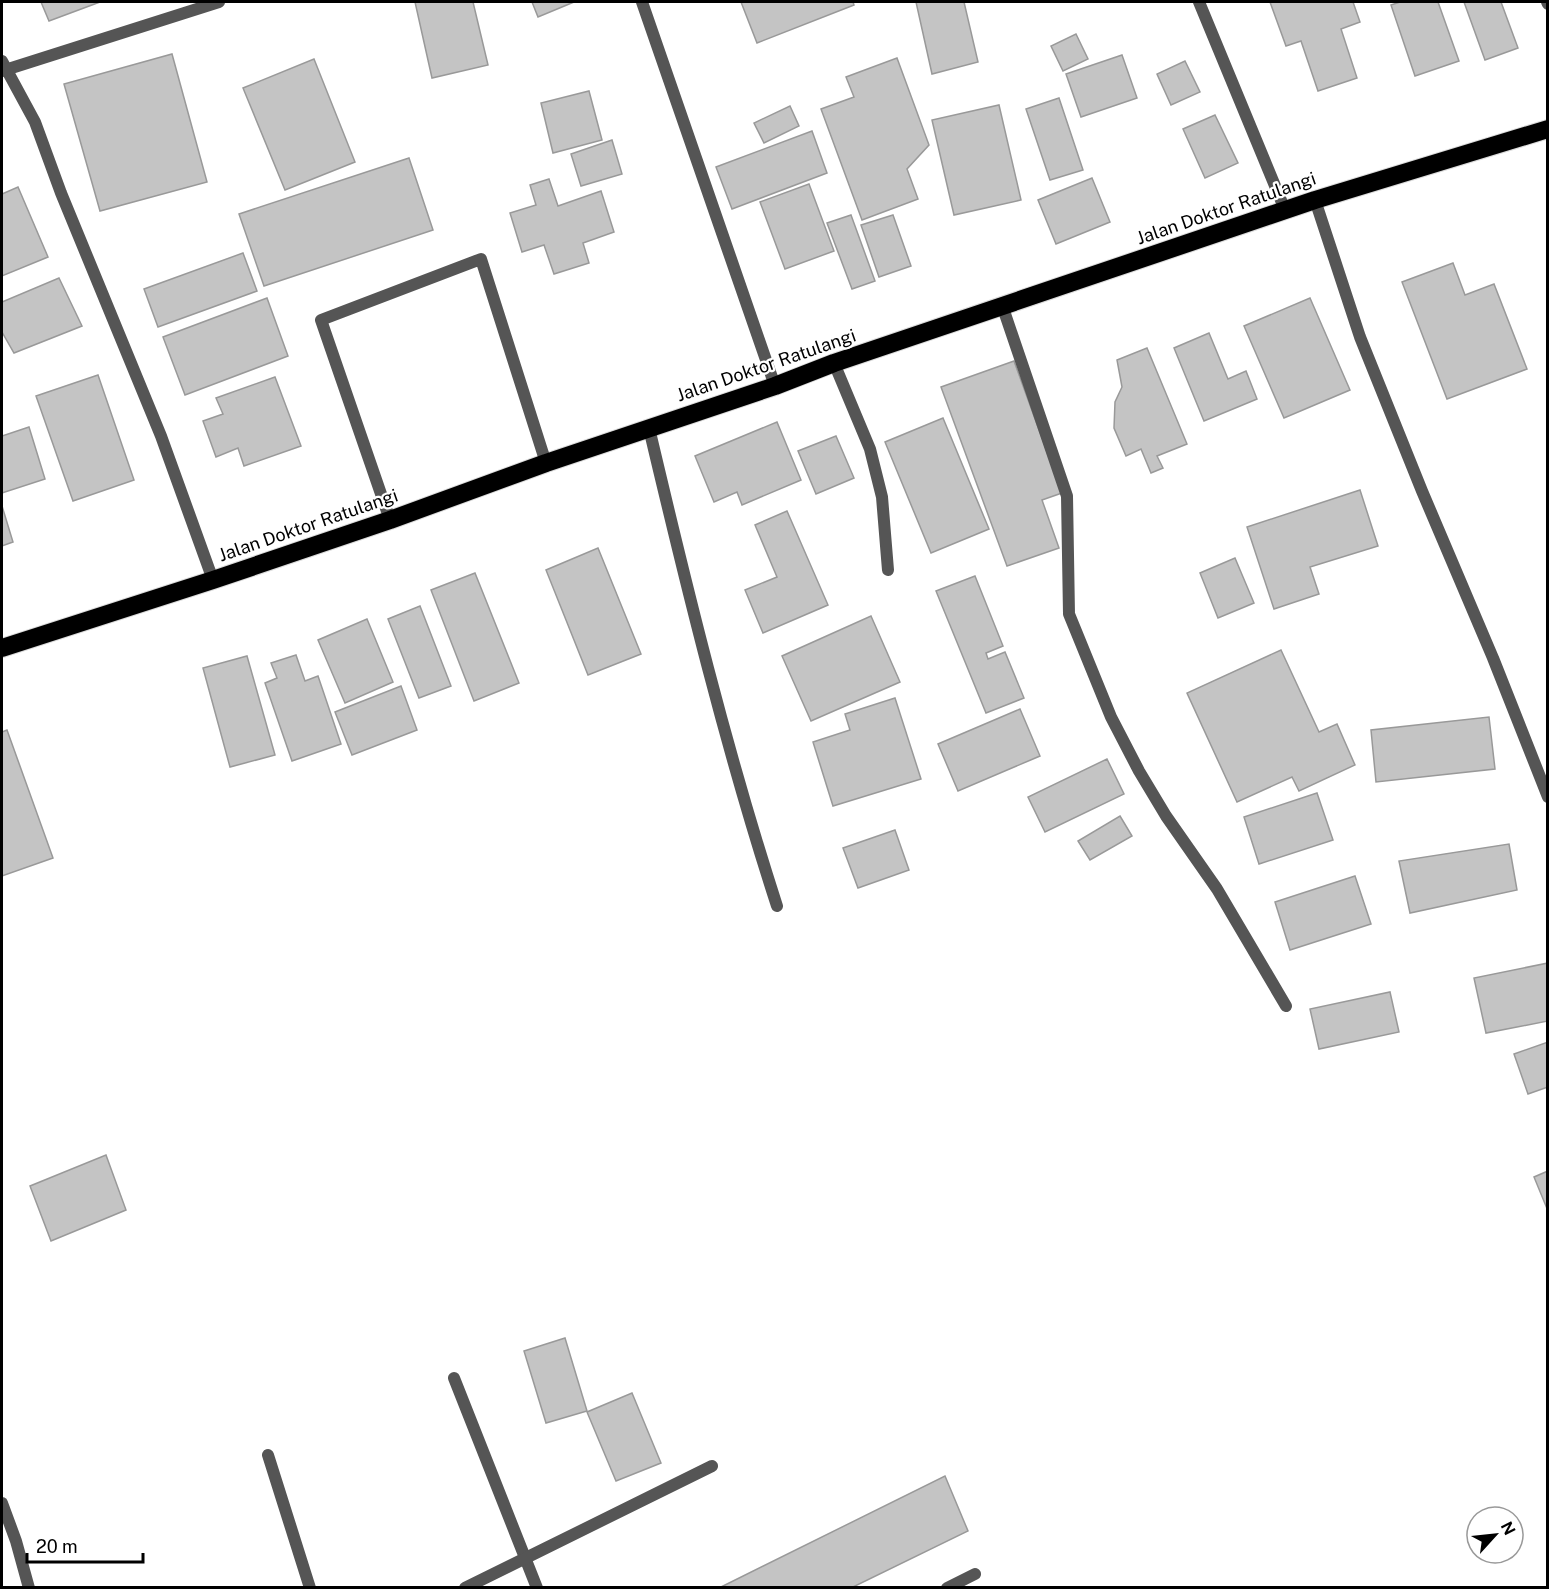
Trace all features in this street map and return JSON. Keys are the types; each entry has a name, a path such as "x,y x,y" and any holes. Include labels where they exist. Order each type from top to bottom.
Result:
{"highway":[{"name":"Jalan Doktor Ratulangi","path":"2,648 390,520 546,463 775,386 834,363 1285,210 1548,129"}],"street":[{"path":"213,580 161,436 61,193 35,122 3,67 219,2"},
{"path":"642,2 775,386"},
{"path":"1199,2 1285,210"},
{"path":"1315,200 1360,337 1548,797"},
{"path":"390,520 321,320 481,260 546,463"},
{"path":"1002,306 1067,496 1069,614 1111,717 1139,771 1166,816 1217,889 1286,1006"},
{"path":"834,363 870,449 882,497 888,570"},
{"path":"649,428 678,550 747,814 777,906"},
{"path":"454,1378 537,1587"},
{"path":"268,1455 310,1587"},
{"path":"465,1587 712,1466"},
{"path":"2,1503 29,1587"},
{"path":"947,1587 975,1574"}],"building":[{"path":"41,2 100,2 49,21"},
{"path":"415,2 473,2 488,65 432,78"},
{"path":"532,2 574,2 538,17"},
{"path":"741,2 853,2 854,5 757,43"},
{"path":"916,2 964,2 978,62 932,74"},
{"path":"1270,2 1353,2 1360,22 1341,29 1357,78 1318,91 1301,41 1286,46"},
{"path":"1400,2 1438,2 1459,61 1415,76 1391,5"},
{"path":"1464,2 1501,2 1518,48 1485,60"},
{"path":"1076,34 1088,59 1063,71 1051,46"},
{"path":"172,54 207,182 100,211 64,84"},
{"path":"1122,55 1137,98 1081,117 1066,74"},
{"path":"897,58 929,145 907,169 918,199 862,220 821,109 854,97 846,77"},
{"path":"314,59 355,162 285,190 243,88"},
{"path":"1185,61 1200,92 1171,105 1157,74"},
{"path":"589,91 602,140 553,153 541,103"},
{"path":"1059,98 1083,170 1050,180 1026,109"},
{"path":"999,105 1021,200 954,215 932,120"},
{"path":"790,106 799,126 764,143 754,123"},
{"path":"1215,115 1238,163 1205,178 1183,129"},
{"path":"812,131 827,173 732,209 716,167"},
{"path":"612,140 622,174 581,186 571,154"},
{"path":"409,158 433,230 264,286 239,214"},
{"path":"1092,178 1110,222 1056,244 1038,200"},
{"path":"549,179 558,206 601,191 614,232 583,243 589,263 554,274 544,245 522,252 510,213 536,205 530,185"},
{"path":"809,184 834,251 785,269 760,202"},
{"path":"18,187 48,257 2,276 2,194"},
{"path":"851,215 875,281 852,289 827,223"},
{"path":"893,215 911,266 879,277 861,225"},
{"path":"243,253 257,291 158,327 144,289"},
{"path":"1453,263 1465,295 1494,284 1527,369 1447,399 1402,282"},
{"path":"59,278 82,326 14,353 2,332 2,302"},
{"path":"267,298 288,356 185,395 163,337"},
{"path":"1310,298 1350,390 1284,418 1244,326"},
{"path":"1209,333 1228,379 1246,371 1257,399 1204,421 1174,348"},
{"path":"1147,348 1187,444 1157,456 1163,468 1151,473 1141,449 1126,456 1114,428 1115,402 1122,387 1117,360"},
{"path":"1014,361 1062,493 1042,500 1059,548 1007,566 941,387"},
{"path":"98,375 134,480 73,501 36,396"},
{"path":"275,377 301,446 244,466 238,448 216,457 203,421 223,414 216,398"},
{"path":"943,418 989,529 931,553 885,442"},
{"path":"777,422 801,480 742,505 737,492 714,502 695,456"},
{"path":"29,427 45,479 2,493 2,436"},
{"path":"836,436 854,478 816,494 798,451"},
{"path":"1360,490 1378,546 1310,567 1319,594 1274,609 1247,527"},
{"path":"2,506 13,542 2,546"},
{"path":"787,511 828,605 763,633 745,590 777,577 755,525"},
{"path":"598,548 641,654 588,675 546,570"},
{"path":"1235,558 1254,603 1218,618 1200,573"},
{"path":"475,573 519,683 474,701 431,590"},
{"path":"975,576 1003,646 986,653 988,659 1005,652 1024,698 986,713 936,591"},
{"path":"420,606 451,686 419,698 388,619"},
{"path":"871,616 900,682 811,721 782,656"},
{"path":"367,619 393,682 345,703 318,640"},
{"path":"1281,650 1319,732 1337,724 1355,765 1299,791 1292,777 1237,802 1187,693"},
{"path":"296,655 305,681 318,676 341,744 292,761 265,683 277,678 271,663"},
{"path":"247,656 275,755 230,767 203,668"},
{"path":"401,686 417,730 352,755 335,712"},
{"path":"895,698 921,779 833,806 813,742 850,730 845,714"},
{"path":"1020,709 1040,756 958,791 938,744"},
{"path":"1489,717 1495,769 1376,782 1371,730"},
{"path":"7,730 53,858 2,876 2,732"},
{"path":"1107,759 1124,794 1045,832 1028,797"},
{"path":"1317,793 1333,840 1259,864 1244,817"},
{"path":"1120,816 1132,836 1090,860 1078,841"},
{"path":"895,830 909,870 858,888 843,848"},
{"path":"1509,844 1517,890 1410,913 1399,861"},
{"path":"1355,876 1371,924 1290,950 1275,902"},
{"path":"1548,963 1548,1021 1486,1033 1474,978"},
{"path":"1390,992 1399,1032 1319,1049 1310,1009"},
{"path":"1548,1042 1548,1087 1528,1094 1514,1054"},
{"path":"106,1155 126,1210 51,1241 30,1186"},
{"path":"1548,1171 1548,1211 1534,1177"},
{"path":"565,1338 587,1411 546,1423 524,1351"},
{"path":"632,1393 661,1463 616,1481 587,1412"},
{"path":"945,1476 968,1531 851,1588 719,1588"}]}
